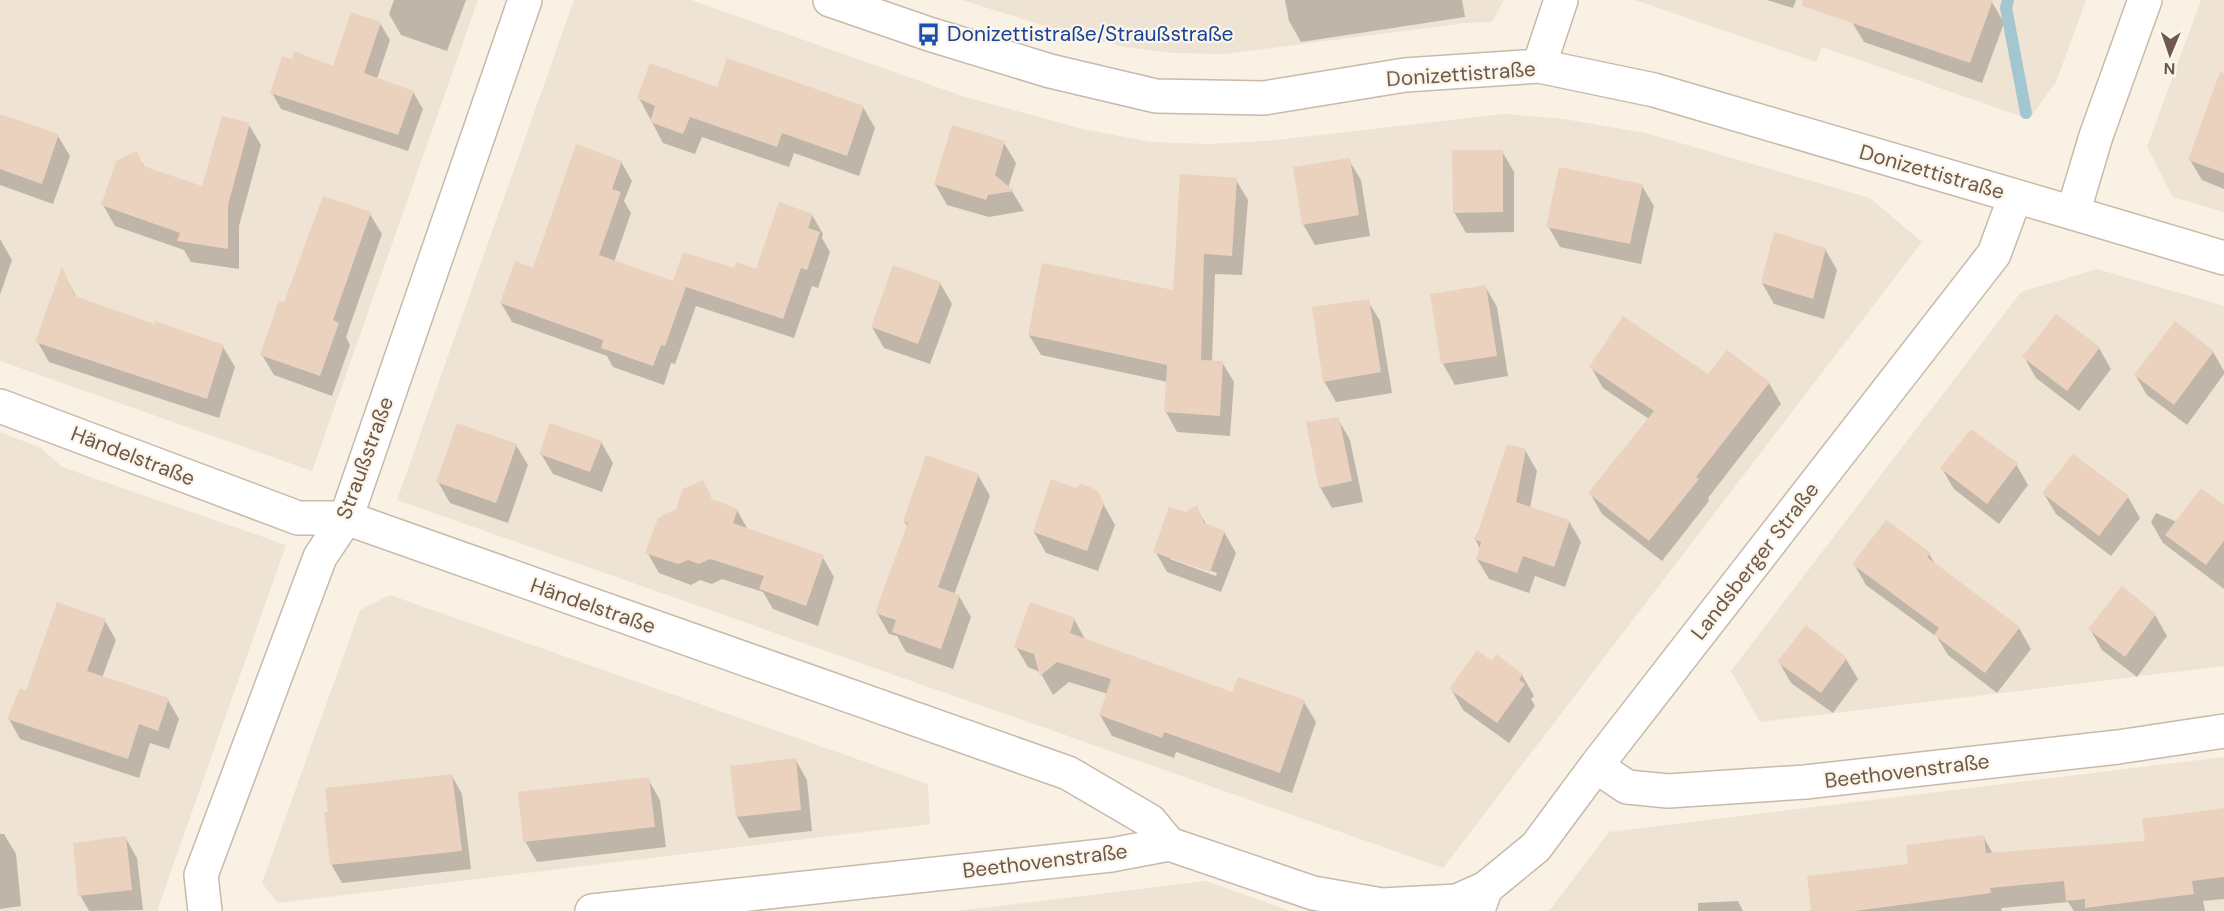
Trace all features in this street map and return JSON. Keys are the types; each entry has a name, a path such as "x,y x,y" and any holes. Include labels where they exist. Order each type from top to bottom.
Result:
{"street":[{"name":"Straußstraße","path":"205,911 201,874 320,557 346,518 525,0"},
{"name":"Donizettistraße","path":"830,0 929,34 1050,71 1156,96 1264,98 1406,75 1539,66 1654,90 2224,258"},
{"path":"1539,66 1561,0"},
{"path":"2073,213 2096,136 2145,0"},
{"name":"Landsberger Straße","path":"1482,899 1536,847 1596,766 1994,254 2015,197"},
{"name":"Händelstraße","path":"0,406 298,518 346,518 1068,773 1150,821 1169,844"},
{"name":"Beethovenstraße","path":"1596,766 1627,787 1668,791 1805,782 2118,747 2224,731"},
{"name":"Beethovenstraße","path":"592,911 1111,855 1169,844 1313,892 1382,905 1482,899"}],"shaded area":[{"path":"0,0 478,0 312,471 0,361"},
{"path":"574,0 691,0 962,96 1083,129 1151,142 1207,144 1267,141 1504,114 1564,119 1646,133 1870,198 1922,242 1443,868 397,500"},
{"path":"962,0 1504,0 1492,22 1465,23 1225,54 1174,53 1125,47 1058,30"},
{"path":"1635,0 2086,0 2056,82 2029,119 1822,47 1816,62"},
{"path":"2201,0 2224,0 2224,212 2173,197 2147,147"},
{"path":"2097,269 2224,306 2224,666 1760,722 1731,671 2021,292"},
{"path":"0,432 41,448 62,467 286,545 157,911 0,911"},
{"path":"390,595 928,784 930,824 278,903 262,883 360,610"},
{"path":"2224,757 2224,911 1549,911 1609,832"},
{"path":"1206,881 1290,911 958,911"}],"building":[{"path":"1803,0 1993,0 1970,63 1802,6"},
{"path":"351,12 381,22 364,73 414,91 398,135 270,93 282,56 292,59 294,51 333,66"},
{"path":"727,58 864,106 847,156 782,133 777,147 690,117 683,134 650,122 655,106 637,98 650,63 717,87"},
{"path":"2220,72 2224,73 2224,173 2188,160"},
{"path":"0,114 59,134 42,184 0,169"},
{"path":"222,116 250,123 228,205 228,249 177,241 180,233 101,205 116,161 137,151 143,166 202,186"},
{"path":"952,125 1005,141 995,175 1014,191 988,195 986,200 934,184"},
{"path":"576,144 622,161 612,189 621,192 599,255 673,281 683,252 734,268 736,262 756,269 779,202 813,214 808,228 820,232 807,270 801,268 783,319 686,287 665,346 661,345 653,366 601,348 603,340 500,303 515,261 533,268"},
{"path":"1452,150 1503,150 1503,212 1453,213"},
{"path":"1350,158 1359,215 1302,225 1293,167"},
{"path":"1559,167 1643,184 1630,244 1546,227"},
{"path":"1180,174 1237,178 1232,256 1204,254 1201,360 1223,361 1220,416 1164,412 1167,365 1028,335 1042,263 1173,290"},
{"path":"323,196 371,212 333,320 339,323 320,376 260,355 279,300 284,302"},
{"path":"1774,232 1826,248 1813,299 1761,283"},
{"path":"893,265 941,282 918,344 871,327"},
{"path":"62,267 75,296 154,324 155,321 224,345 207,399 35,342"},
{"path":"1486,285 1497,356 1441,364 1430,294"},
{"path":"1369,299 1381,372 1323,382 1312,307"},
{"path":"2056,314 2100,347 2067,391 2022,357"},
{"path":"1623,316 1708,374 1727,350 1770,382 1696,477 1699,479 1649,541 1588,493 1654,411 1589,367"},
{"path":"2175,321 2214,351 2174,405 2134,375"},
{"path":"1339,417 1352,481 1319,488 1306,422"},
{"path":"457,423 517,444 496,503 436,482"},
{"path":"550,423 602,441 590,472 539,454"},
{"path":"1971,429 2018,463 1987,504 1940,468"},
{"path":"1507,444 1526,449 1516,502 1570,520 1554,567 1523,556 1517,573 1476,559 1481,542 1473,539 1478,532"},
{"path":"2073,454 2129,496 2099,536 2042,493"},
{"path":"926,455 979,474 938,587 960,595 941,649 892,632 896,620 875,613 908,523 903,521"},
{"path":"1051,479 1075,488 1082,484 1097,490 1104,503 1087,551 1033,532"},
{"path":"703,480 712,499 738,509 733,523 824,555 806,606 759,589 764,576 710,559 699,564 688,560 678,564 645,553 658,518 676,509 683,489"},
{"path":"2201,488 2224,505 2224,541 2206,565 2165,535"},
{"path":"1197,505 1204,523 1225,531 1210,572 1153,552 1169,507 1186,512"},
{"path":"1886,520 1931,553 1927,557 2020,627 1985,673 1934,635 1939,628 1852,564"},
{"path":"2122,586 2156,614 2125,657 2088,629"},
{"path":"57,602 106,619 87,671 169,698 158,731 139,724 128,759 7,719 20,688 26,691"},
{"path":"1030,602 1075,618 1070,633 1232,692 1238,677 1305,700 1280,773 1164,732 1162,738 1099,715 1111,679 1057,662 1040,676 1034,654 1014,647"},
{"path":"1806,625 1847,658 1821,693 1777,662"},
{"path":"1477,650 1492,661 1496,654 1523,674 1519,680 1525,684 1497,723 1449,689"},
{"path":"796,758 801,810 736,817 730,766"},
{"path":"452,774 462,851 330,865 324,812 328,812 325,788"},
{"path":"649,777 655,827 523,842 518,792"},
{"path":"2224,808 2224,877 2192,881 2194,894 2085,908 2085,899 2066,901 2064,881 1990,888 1991,893 1855,911 1811,911 1807,876 1908,864 1906,845 1984,835 1986,853 2145,841 2142,819"},
{"path":"126,836 132,890 78,896 73,843"}],"waterway":[{"path":"2008,0 2006,8 2026,113"}],"place":[{"name":"Donizettistraße/Straußstraße","path":"929,34"}]}
